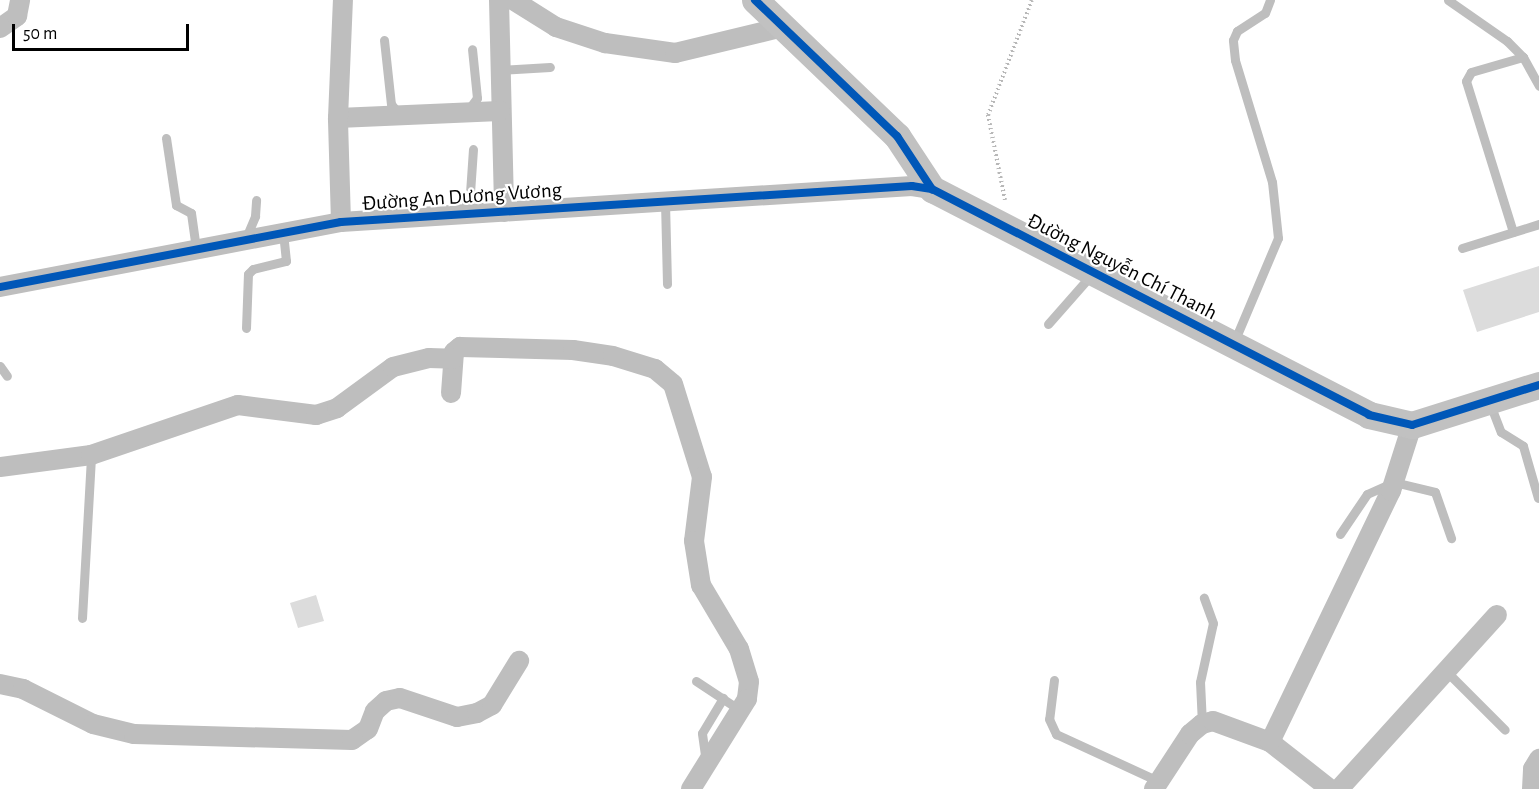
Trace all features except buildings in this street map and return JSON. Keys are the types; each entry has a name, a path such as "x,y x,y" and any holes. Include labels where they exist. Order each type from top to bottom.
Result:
{"street":[{"path":"0,28 17,16 20,0"},
{"path":"341,222 338,118 343,0"},
{"path":"499,0 504,212"},
{"path":"513,0 556,27 605,43 675,53 783,27"},
{"name":"Đường Nguyễn Chí Thanh","path":"755,0 897,136 932,189 1369,415 1412,425"},
{"path":"338,118 500,111"},
{"name":"Đường An Dương Vương","path":"0,287 341,222 912,186 932,189"},
{"path":"451,393 453,359 460,347 573,350 655,369 673,384 702,477 694,541 701,585 739,649 749,682 740,710 691,789"},
{"path":"0,467 91,455 238,405 316,415 337,408 393,367 429,357 453,359"},
{"path":"1270,742 1394,482 1412,425 1539,386"},
{"path":"1339,789 1497,615"},
{"path":"0,684 23,689 93,724 134,734 352,740 362,736 386,701 400,699 456,717 477,713 492,705 519,661"},
{"path":"1156,785 1190,734 1202,724 1213,721 1270,742 1330,789"},
{"path":"1532,789 1533,769 1539,759"}],"lane":[{"path":"1233,345 1278,238 1272,182 1235,60 1233,40 1237,31 1265,13 1270,0"},
{"path":"1448,0 1523,57 1539,86"},
{"path":"384,40 391,104 401,115"},
{"path":"467,112 477,98 472,49"},
{"path":"1513,232 1466,81 1471,72 1523,57"},
{"path":"500,70 550,68"},
{"path":"166,138 176,205 190,213 196,249"},
{"path":"463,215 470,193 473,149"},
{"path":"245,240 255,216 256,200"},
{"path":"665,202 667,284"},
{"path":"1462,248 1539,224"},
{"path":"246,328 248,274 253,269 286,261 283,233"},
{"path":"1048,324 1094,272"},
{"path":"0,366 8,376"},
{"path":"1489,401 1501,432 1523,446 1538,498"},
{"path":"82,618 91,455"},
{"path":"1340,534 1367,494 1394,482 1435,492 1451,538"},
{"path":"1202,724 1200,682 1213,622 1204,598"},
{"path":"1446,671 1504,730"},
{"path":"1054,680 1050,718 1056,734 1156,785"},
{"path":"696,681 740,710"},
{"path":"706,764 702,733 723,698"}],"path":[{"path":"1012,229 988,115 1032,0"}],"cycle path":[{"path":"755,0 897,136 932,189 1369,415 1412,425 1539,385"},
{"path":"0,287 341,222 912,186 932,189"}]}
